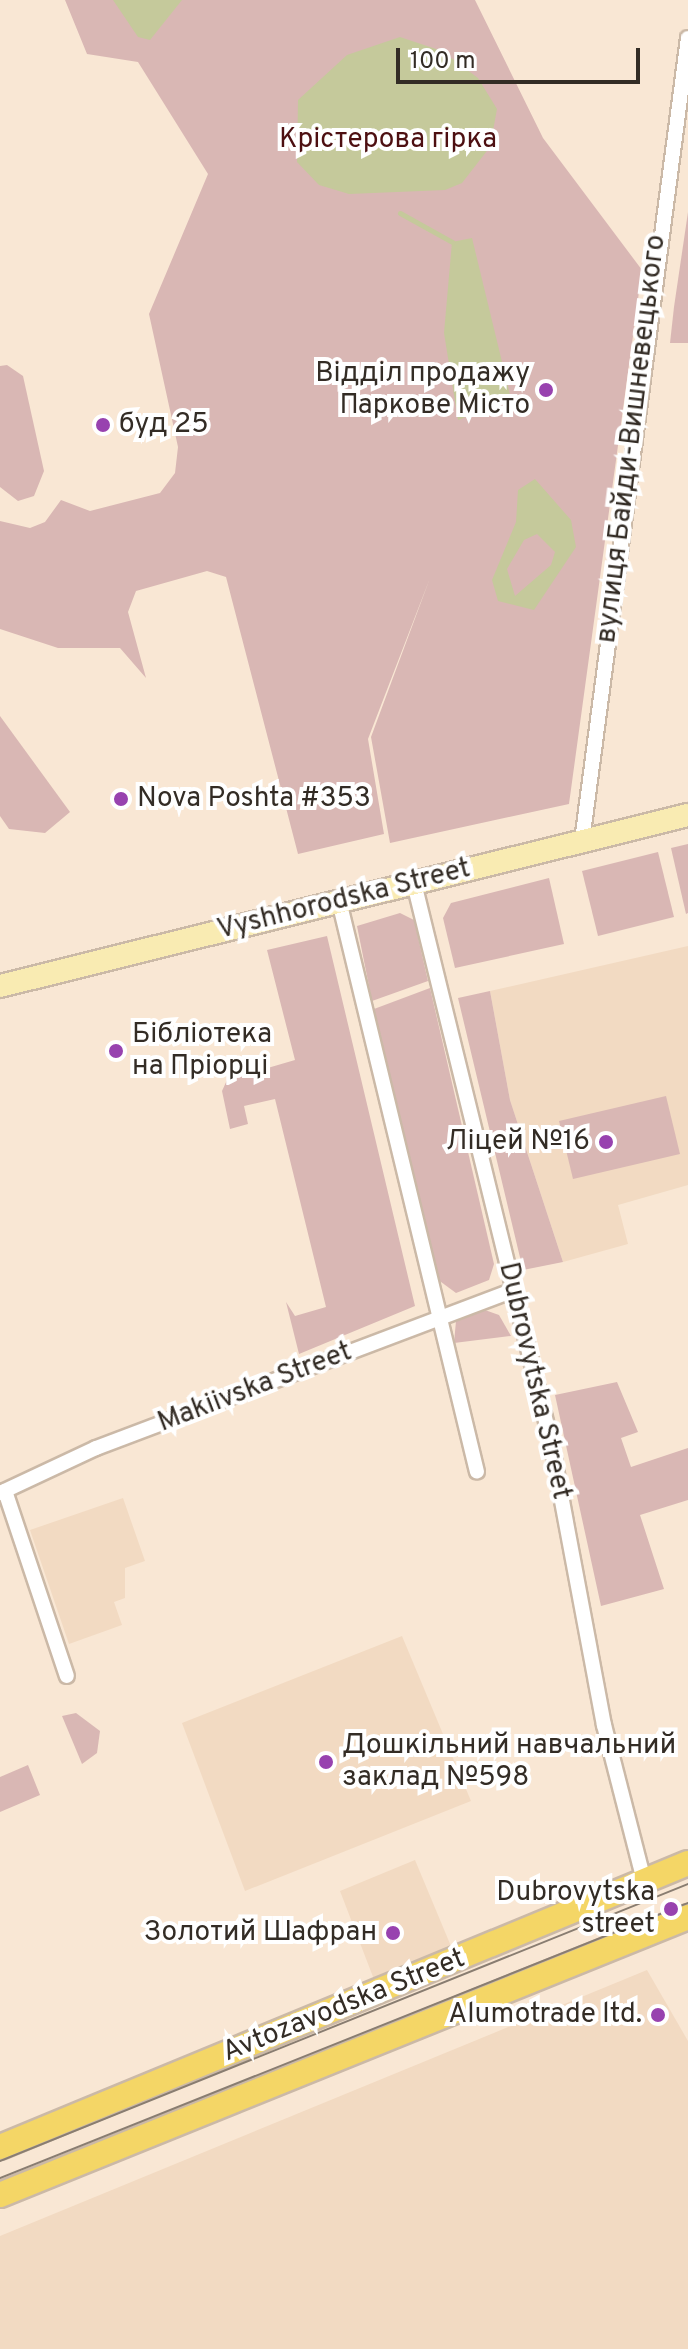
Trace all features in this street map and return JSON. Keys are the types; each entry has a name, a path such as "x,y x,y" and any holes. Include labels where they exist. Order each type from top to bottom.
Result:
{"main road":[{"name":"Vyshhorodska Street","path":"0,986 688,815"},
{"name":"Avtozavodska Street","path":"0,2147 688,1863"},
{"name":"Avtozavodska Street","path":"0,2195 688,1917"}],"street":[{"name":"вулиця Байди-Вишневецького","path":"582,841 688,38"},
{"name":"Dubrovytska Street","path":"414,883 514,1290 604,1725 644,1881"},
{"path":"339,901 477,1472"},
{"name":"Makiivska Street","path":"3,1492 96,1448 514,1290"},
{"path":"3,1492 67,1676"}],"shaded area":[{"path":"113,0 182,0 150,40 138,37"},
{"path":"400,37 442,51 478,78 497,109 490,147 462,183 445,190 349,194 319,185 297,162 298,100 347,55"},
{"path":"472,238 511,399 458,420 444,333 452,242"},
{"path":"535,479 571,520 576,547 534,610 498,601 492,580 516,522 518,490","holes":["537,534 555,552 551,565 515,596 507,569 524,540"]},
{"name":"Ліцей №16","path":"688,946 688,1185 618,1205 628,1244 563,1262 510,1100 490,991"},
{"path":"123,1498 145,1561 125,1568 125,1598 114,1602 122,1625 69,1644 30,1530"},
{"name":"Дошкільний навчальний заклад №598","path":"402,1636 471,1801 245,1891 182,1723"},
{"path":"415,1860 453,1951 375,1982 340,1891"},
{"path":"647,1970 688,2041 688,2349 0,2349 0,2236"}],"green space":[{"name":"Крістерова гірка","path":"65,0 475,0 543,138 642,270 569,804 390,843 371,737 430,578 368,739 384,834 298,854 226,577 207,571 136,591 128,612 146,678 120,648 58,648 0,629 0,521 30,528 45,522 61,500 90,511 160,493 175,473 178,447 149,314 208,174 138,62 87,54"},
{"path":"688,212 688,343 670,343 674,307"},
{"path":"7,365 23,376 44,471 34,496 18,501 0,487 0,366"},
{"path":"0,716 70,812 45,833 9,829 0,816"},
{"path":"688,844 688,913 686,914 671,848"},
{"path":"658,852 674,917 598,936 582,871"},
{"path":"549,878 564,944 455,968 443,918 451,903"},
{"path":"400,913 414,920 428,981 372,1001 357,926"},
{"path":"327,936 415,1306 299,1354 286,1302 295,1316 326,1307 275,1099 244,1106 248,1124 230,1129 222,1091 227,1080 295,1060 267,950"},
{"path":"430,988 494,1264 489,1280 456,1293 437,1279 374,1009"},
{"path":"490,991 510,1100 563,1262 523,1270 458,998"},
{"path":"666,1096 680,1154 573,1179 559,1121"},
{"path":"482,1309 499,1315 511,1336 454,1343 456,1321"},
{"path":"617,1382 638,1432 621,1438 631,1467 688,1448 688,1500 640,1515 664,1589 601,1606 555,1395"},
{"path":"76,1713 100,1731 97,1753 82,1764 62,1716"},
{"path":"28,1765 40,1795 0,1812 0,1777"}],"waterway":[{"path":"400,213 452,242"}],"tram line":[{"path":"0,2161 688,1884"},
{"path":"0,2178 688,1903"}],"place":[{"name":"Відділ продажу Паркове Місто","path":"546,390"},
{"name":"буд 25","path":"103,425"},
{"name":"Nova Poshta #353","path":"121,799"},
{"name":"Бібліотека на Пріорці","path":"116,1051"},
{"name":"Ліцей №16","path":"606,1142"},
{"name":"Дошкільний навчальний заклад №598","path":"326,1762"},
{"name":"Dubrovytska street","path":"671,1909"},
{"name":"Золотий Шафран","path":"393,1933"},
{"name":"Alumotrade ltd.","path":"658,2015"}]}
